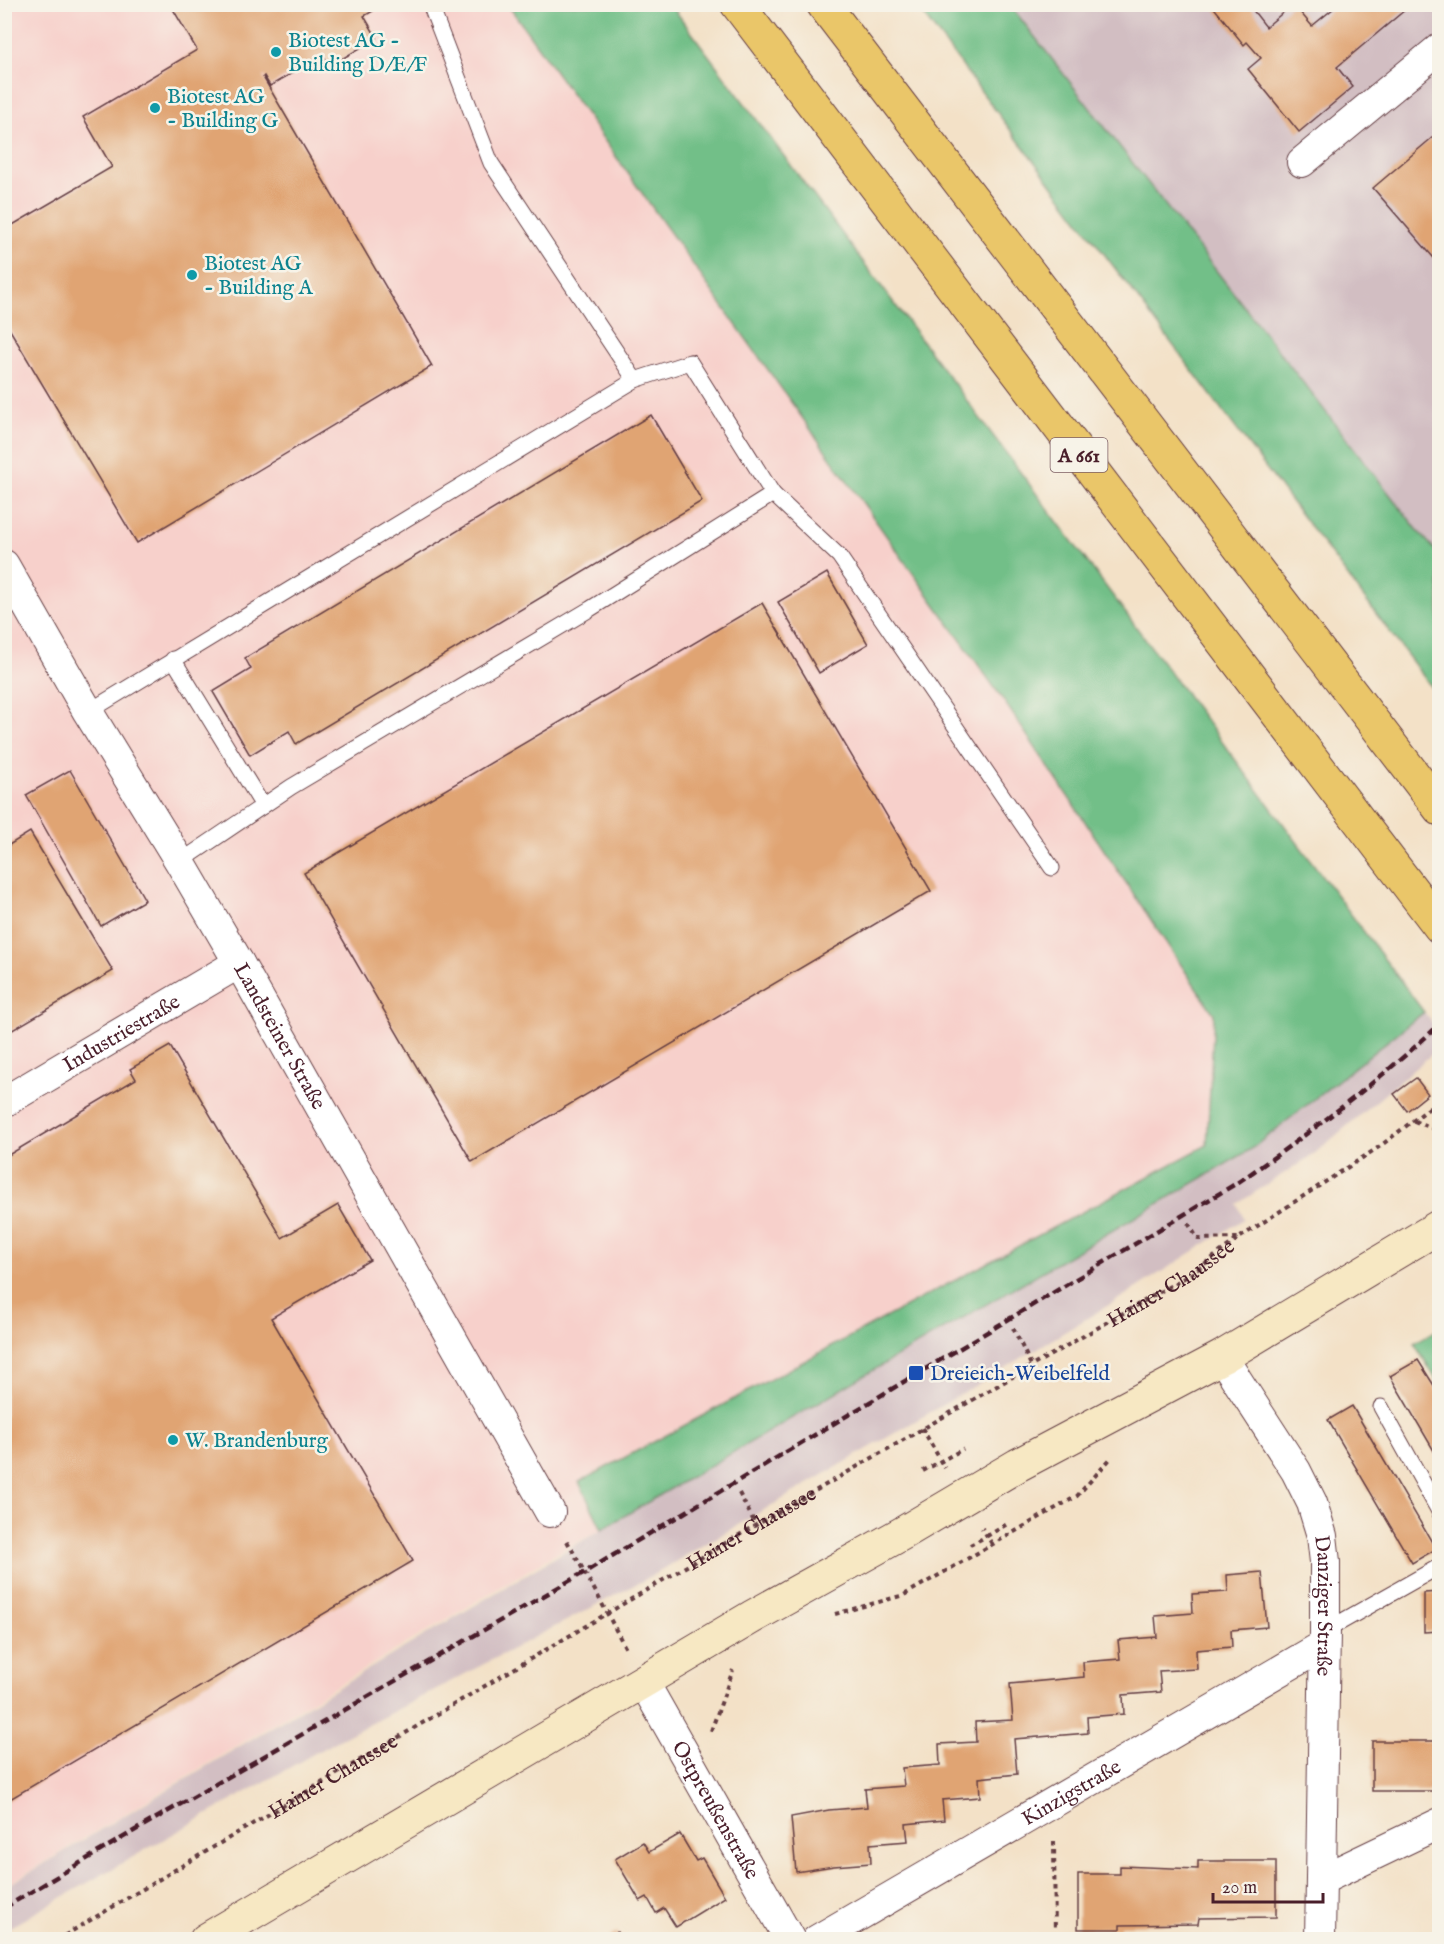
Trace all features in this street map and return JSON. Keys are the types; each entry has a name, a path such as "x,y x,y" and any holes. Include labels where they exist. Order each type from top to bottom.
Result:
{"highway":[{"name":"A 661","path":"737,4 1430,916"},
{"path":"823,4 1440,809"}],"street":[{"path":"1302,162 1440,48"},
{"name":"Landsteiner Straße","path":"4,565 88,712 239,963 550,1512"},
{"name":"Industriestraße","path":"4,1102 239,963"},
{"path":"206,1940 752,1617 903,1533 1018,1465 1222,1357 1440,1226"},
{"name":"Danziger Straße","path":"1222,1357 1296,1471 1312,1503 1322,1536 1325,1562 1320,1940"},
{"name":"Kinzigstraße","path":"817,1940 1054,1802 1324,1638"},
{"name":"Ostpreußenstraße","path":"643,1681 790,1940"},
{"path":"1321,1880 1440,1823"}],"lane":[{"path":"430,4 491,163 635,380"},
{"path":"88,712 635,380 690,362 773,494 839,556 1052,868"},
{"path":"180,862 291,787 590,609 773,494"},
{"path":"173,659 263,806"},
{"path":"1381,1407 1440,1513"},
{"path":"1324,1638 1440,1566"}],"path":[{"name":"Hainer Chaussee","path":"57,1940 756,1525 1191,1274 1239,1238 1379,1147 1440,1100"},
{"path":"1413,1121 1440,1131"},
{"path":"1188,1223 1198,1239 1239,1238"},
{"path":"1013,1328 1031,1365"},
{"path":"923,1471 963,1449"},
{"path":"825,1614 836,1614 904,1595 1077,1496 1116,1451"},
{"path":"739,1493 756,1525"},
{"path":"550,1512 643,1681"},
{"path":"992,1544 987,1536 1009,1523"},
{"path":"695,1774 752,1617"},
{"path":"1054,1802 1055,1940"}],"shaded area":[{"path":"5,5 509,5 1004,701 1215,1014 1207,1145 579,1481 602,1529 552,1556 5,1886"},
{"path":"1010,5 1439,5 1439,554 1419,532"},
{"path":"1424,1012 1439,1031 1439,1048 1314,1154 1237,1204 1244,1219 997,1373 646,1579 322,1749 5,1930 5,1887 602,1529 1250,1150"}],"green space":[{"path":"508,5 671,5 1424,1012 1250,1150 602,1529 579,1482 1207,1145 1214,1014 1004,701"},
{"path":"916,5 1010,5 1419,532 1439,554 1439,697"},
{"path":"1439,1329 1439,1384 1414,1343"}],"building":[{"name":"Biotest AG - Building A","path":"170,4 369,4 373,11 364,16 377,38 330,66 323,55 270,86 263,77 432,366 137,543 4,320 4,230 112,167 83,117 197,50"},
{"path":"1211,4 1248,4 1266,27 1293,4 1312,26 1339,4 1412,4 1337,67 1353,87 1299,132 1248,69 1261,58 1247,42 1244,45"},
{"path":"1440,131 1440,265 1373,188"},
{"path":"651,415 702,501 296,744 289,731 250,755 213,692 251,669 245,658"},
{"path":"827,573 868,644 819,673 778,602"},
{"path":"762,603 931,891 472,1162 304,873"},
{"path":"70,770 145,900 101,926 26,795"},
{"path":"30,832 113,971 4,1035 4,848"},
{"name":"W. Brandenburg","path":"170,1046 282,1238 338,1205 370,1260 271,1318 413,1561 5,1802 5,1157 136,1079 130,1069"},
{"path":"1416,1078 1428,1094 1407,1111 1394,1094"},
{"path":"1418,1360 1440,1395 1440,1461 1390,1376"},
{"path":"1352,1406 1436,1549 1412,1563 1328,1420"},
{"path":"1262,1572 1267,1627 1231,1630 1232,1647 1196,1650 1197,1669 1159,1671 1161,1692 1123,1695 1124,1714 1087,1717 1088,1733 1014,1739 1017,1774 979,1778 980,1797 942,1800 944,1820 906,1824 908,1841 870,1844 871,1863 796,1872 791,1817 829,1810 867,1807 865,1789 904,1786 902,1768 940,1765 939,1744 976,1742 975,1722 1013,1720 1010,1684 1084,1677 1083,1662 1120,1659 1118,1640 1157,1637 1155,1616 1193,1613 1192,1594 1228,1592 1227,1575"},
{"path":"1440,1592 1440,1631 1424,1632 1424,1593"},
{"path":"1372,1741 1440,1741 1440,1791 1372,1791"},
{"path":"680,1834 696,1861 702,1858 725,1897 676,1927 664,1908 656,1913 647,1897 640,1901 615,1859 643,1842 649,1852"},
{"path":"1198,1861 1276,1861 1276,1917 1199,1918 1198,1924 1120,1925 1120,1929 1078,1929 1078,1874 1120,1874 1120,1866 1198,1869"},
{"path":"617,1932 621,1940 605,1940"}],"railway":[{"path":"4,1908 585,1572 1237,1183 1341,1108 1440,1024"}],"place":[{"name":"Biotest AG - Building D/E/F","path":"276,52"},
{"name":"Biotest AG - Building G","path":"155,108"},
{"name":"Biotest AG - Building A","path":"192,275"},
{"name":"Dreieich-Weibelfeld","path":"916,1373"},
{"name":"W. Brandenburg","path":"173,1440"}]}
